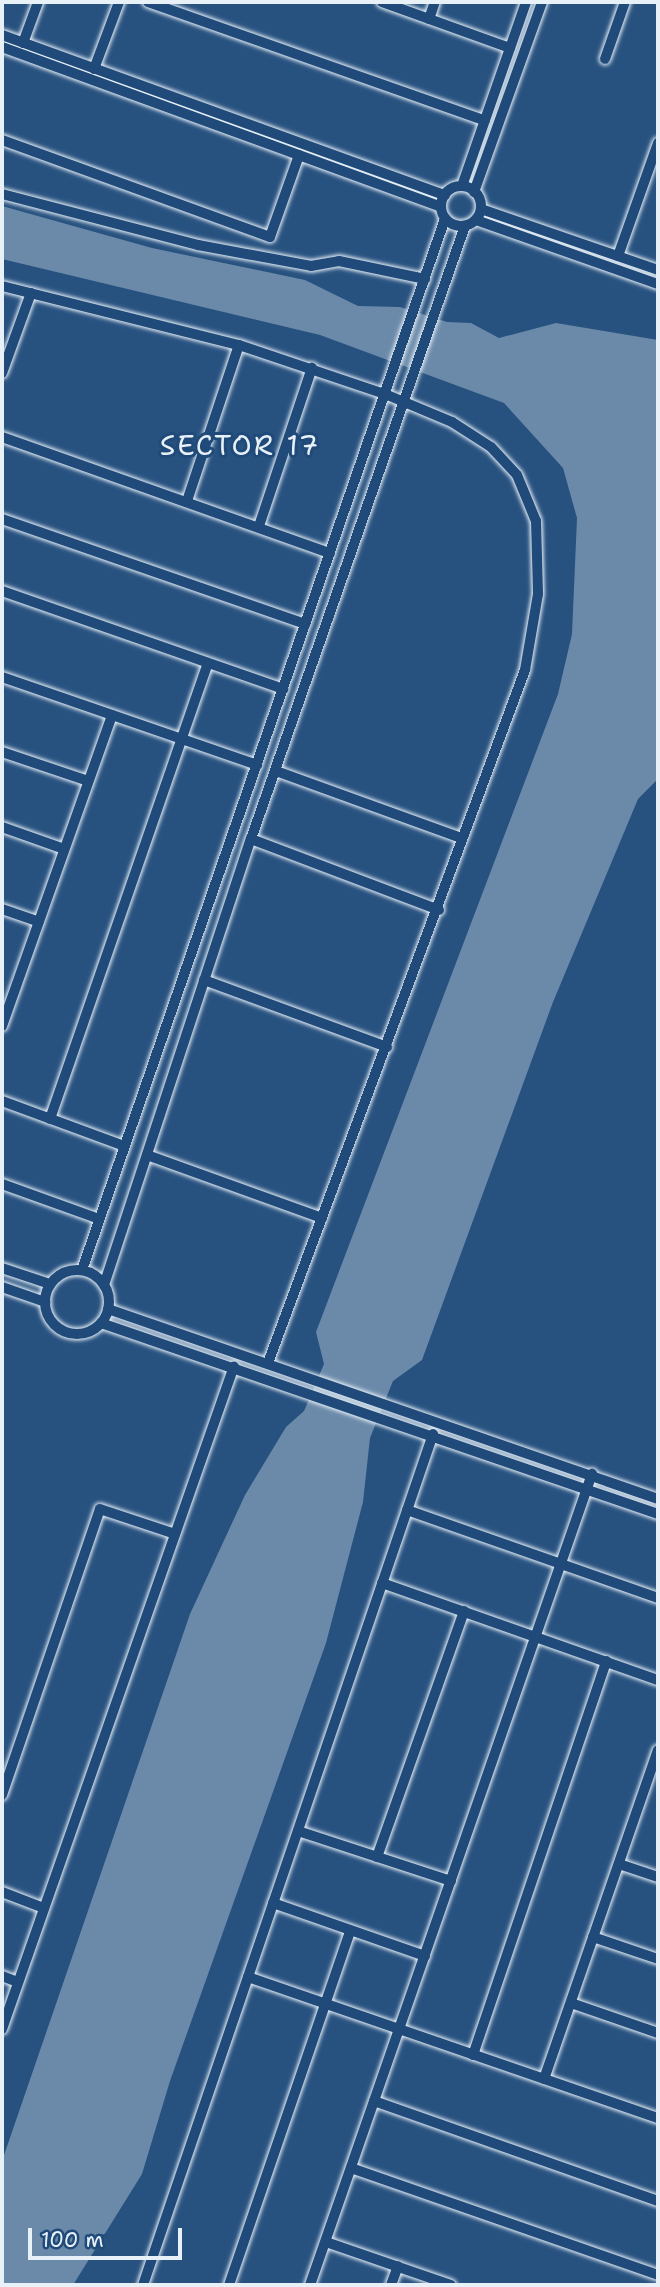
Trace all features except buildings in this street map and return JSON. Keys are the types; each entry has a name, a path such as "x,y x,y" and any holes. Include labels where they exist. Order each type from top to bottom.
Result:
{"street":[{"path":"23,43 38,2"},
{"path":"94,69 118,2"},
{"path":"148,2 485,121"},
{"path":"382,2 510,48"},
{"path":"429,19 435,2"},
{"path":"2,35 445,195 462,187 526,2"},
{"path":"104,1285 82,1270 64,1273 50,1284 45,1302 48,1317 63,1330 83,1333 101,1323 108,1309 104,1285 204,980 443,286 474,218 474,192 542,2"},
{"path":"605,59 625,2"},
{"path":"2,47 441,207"},
{"path":"2,140 270,237 299,155"},
{"path":"618,256 658,143"},
{"path":"647,175 658,179"},
{"path":"462,187 474,192"},
{"path":"2,194 198,245 311,266 339,261 425,279"},
{"path":"82,1270 425,279 445,219 441,207 445,195"},
{"path":"474,218 658,284"},
{"path":"445,219 474,218 618,256 658,270"},
{"path":"2,286 239,345 404,398 467,428 491,447 525,488 536,521 538,594 530,651 461,838 439,910 268,1363"},
{"path":"2,373 31,293"},
{"path":"187,501 239,345"},
{"path":"259,526 312,368"},
{"path":"2,437 259,526 330,554"},
{"path":"2,519 305,624"},
{"path":"2,592 207,665 283,689"},
{"path":"50,1119 207,665"},
{"path":"2,677 257,765"},
{"path":"2,1026 112,715"},
{"path":"2,751 88,781"},
{"path":"276,772 461,838"},
{"path":"2,827 64,849"},
{"path":"251,839 439,910"},
{"path":"2,909 38,922"},
{"path":"204,980 387,1047"},
{"path":"2,1101 124,1146"},
{"path":"146,1155 322,1218"},
{"path":"2,1184 99,1219"},
{"path":"2,1268 50,1284"},
{"path":"2,1287 45,1302"},
{"path":"108,1309 539,1455 658,1499"},
{"path":"101,1323 433,1434 658,1514"},
{"path":"2,2029 234,1366"},
{"path":"143,2285 433,1434"},
{"path":"534,1469 539,1455"},
{"path":"310,2285 592,1474"},
{"path":"2,1795 100,1509 175,1534"},
{"path":"407,1510 658,1598"},
{"path":"382,1583 658,1680"},
{"path":"377,1857 464,1611"},
{"path":"473,2055 606,1661"},
{"path":"544,2079 658,1750"},
{"path":"298,1831 451,1881"},
{"path":"619,1864 658,1877"},
{"path":"2,1892 44,1908"},
{"path":"273,1903 425,1956"},
{"path":"229,2285 350,1931"},
{"path":"593,1937 658,1959"},
{"path":"2,1976 18,1982"},
{"path":"248,1977 658,2119"},
{"path":"570,2003 658,2033"},
{"path":"374,2101 658,2201"},
{"path":"351,2168 658,2275"},
{"path":"326,2242 451,2285"},
{"path":"391,2285 398,2266"}],"water":[{"path":"2,206 152,248 305,280 358,306 400,307 447,322 471,323 499,338 556,323 658,340 658,779 638,799 553,1002 422,1360 393,1381 370,1438 363,1502 326,1643 170,2081 142,2174 73,2285 2,2285 2,2161 190,1614 245,1495 286,1427 304,1411 324,1364 316,1332 558,694 572,634 577,518 563,468 504,403 320,335 2,259"}],"district":[{"name":"SECTOR 17","path":"240,445"}]}
